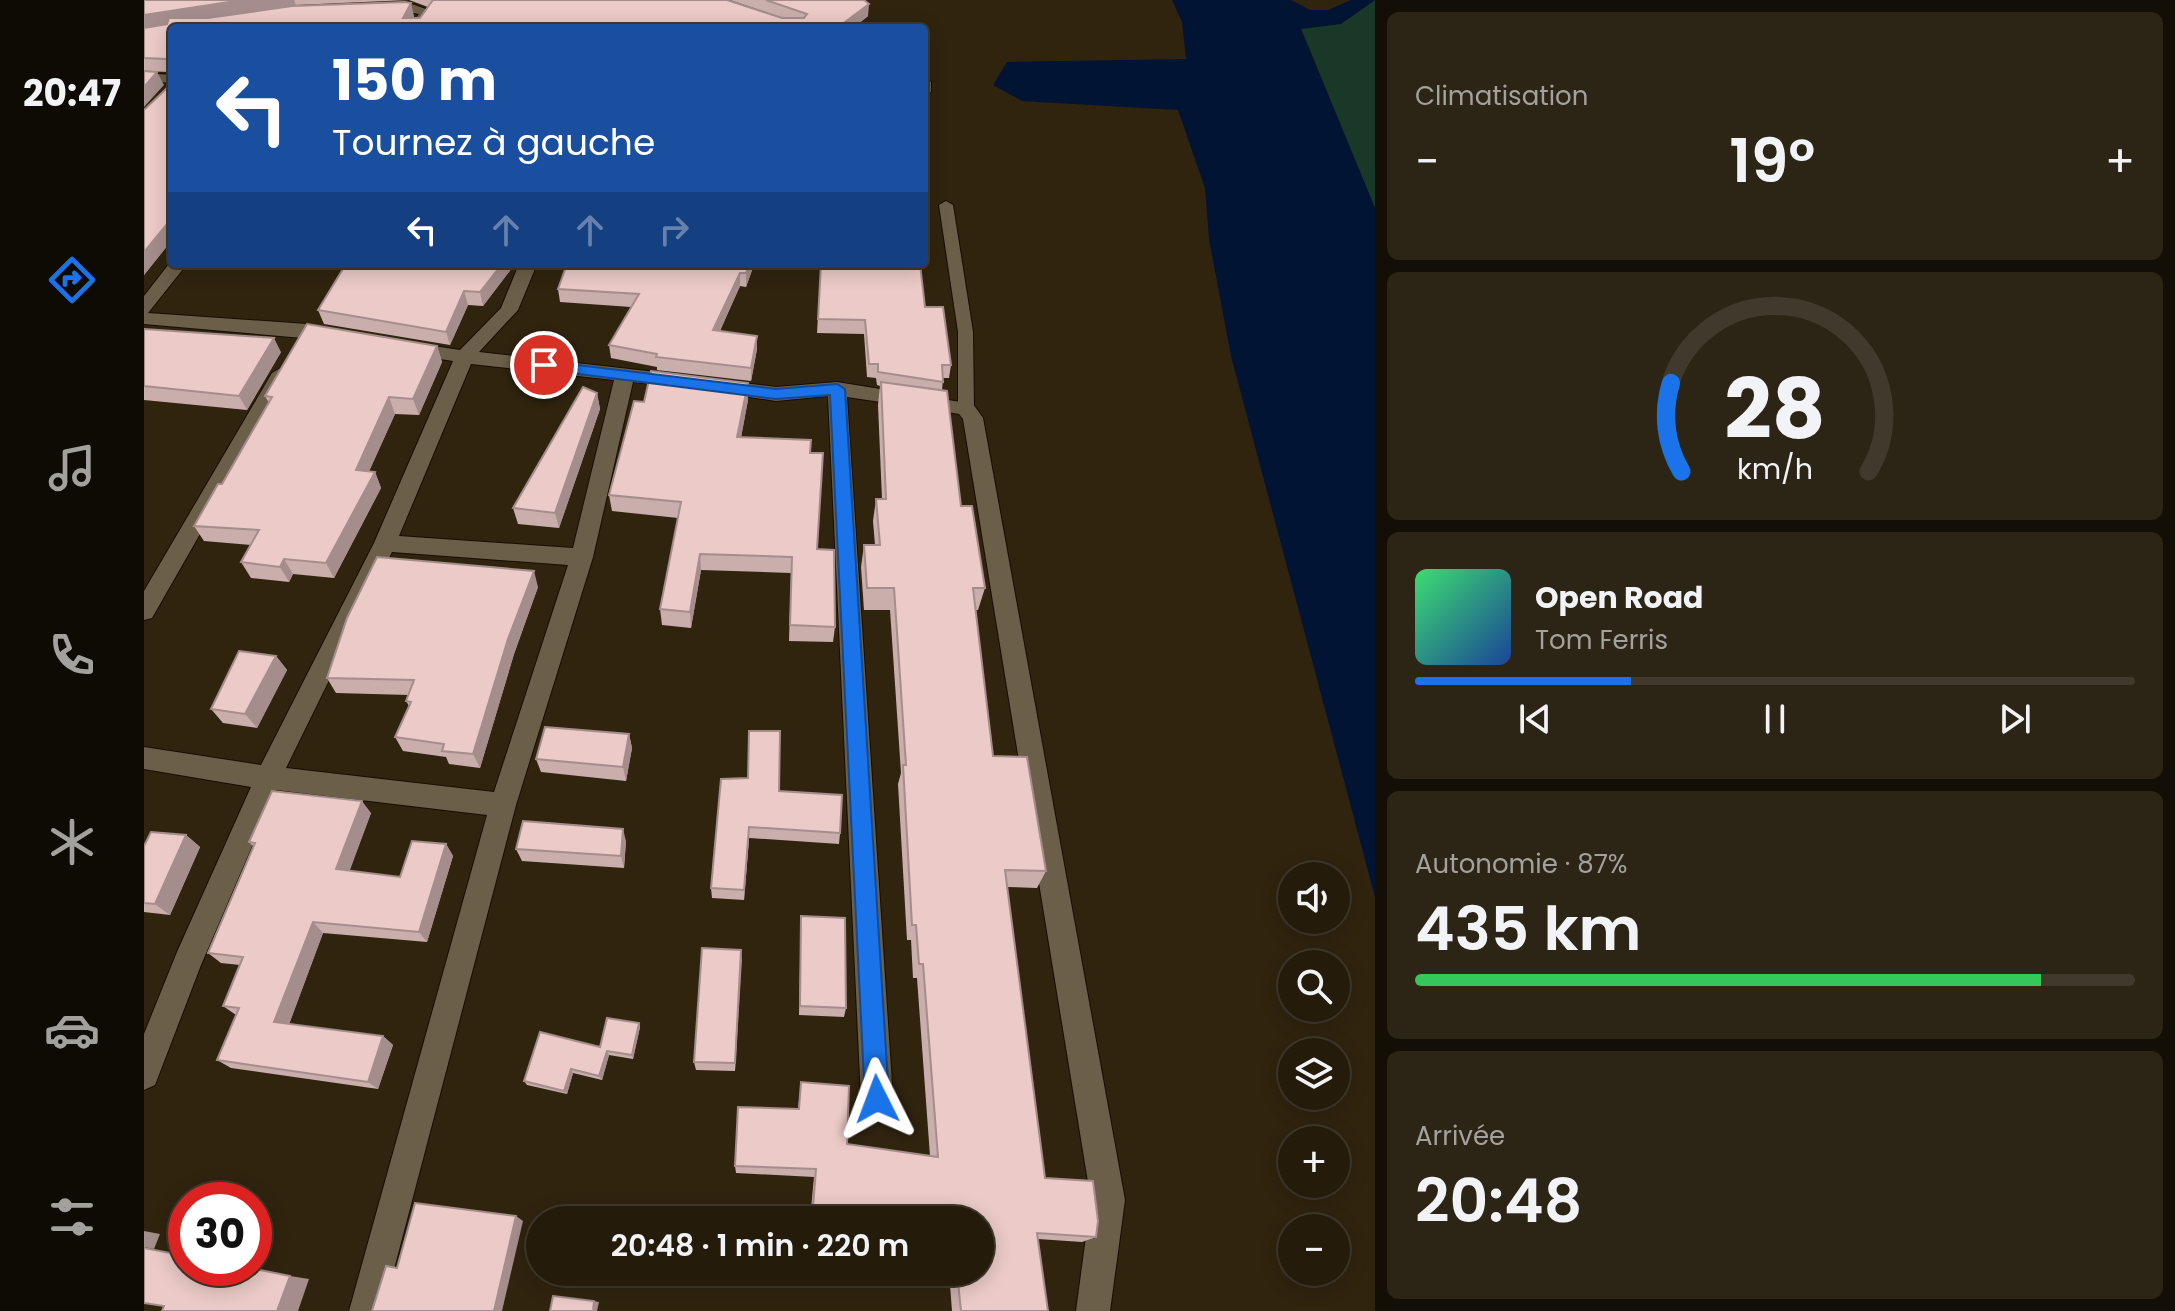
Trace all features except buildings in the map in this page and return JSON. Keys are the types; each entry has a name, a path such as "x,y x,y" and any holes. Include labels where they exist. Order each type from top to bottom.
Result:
{"street":[{"path":"369,8 409,7 427,12 420,24"},
{"path":"144,77 168,79"},
{"path":"144,308 175,268"},
{"path":"144,1074 187,962 268,778 385,543 464,357 509,310 526,268"},
{"path":"144,318 303,337 354,338"},
{"path":"144,611 303,337"},
{"path":"385,344 464,357 776,394 837,389 966,409 973,418 1108,1200 1093,1311"},
{"path":"366,1311 503,805 582,557 625,374"},
{"path":"837,389 877,1099"},
{"path":"385,543 582,557"},
{"path":"144,758 268,778 503,805"}],"lane":[{"path":"946,205 958,272 969,371 966,409"}],"green space":[{"path":"1375,0 1375,208 1301,28 1341,24"}],"water":[{"path":"1172,0 1291,0 1310,10 1328,10 1351,0 1375,0 1341,24 1301,29 1375,208 1375,897 1231,356 1209,239 1205,188 1178,110 1022,101 993,85 1007,62 1186,59 1182,22"}],"route":[{"path":"544,365 776,394 837,389 877,1099"}]}
